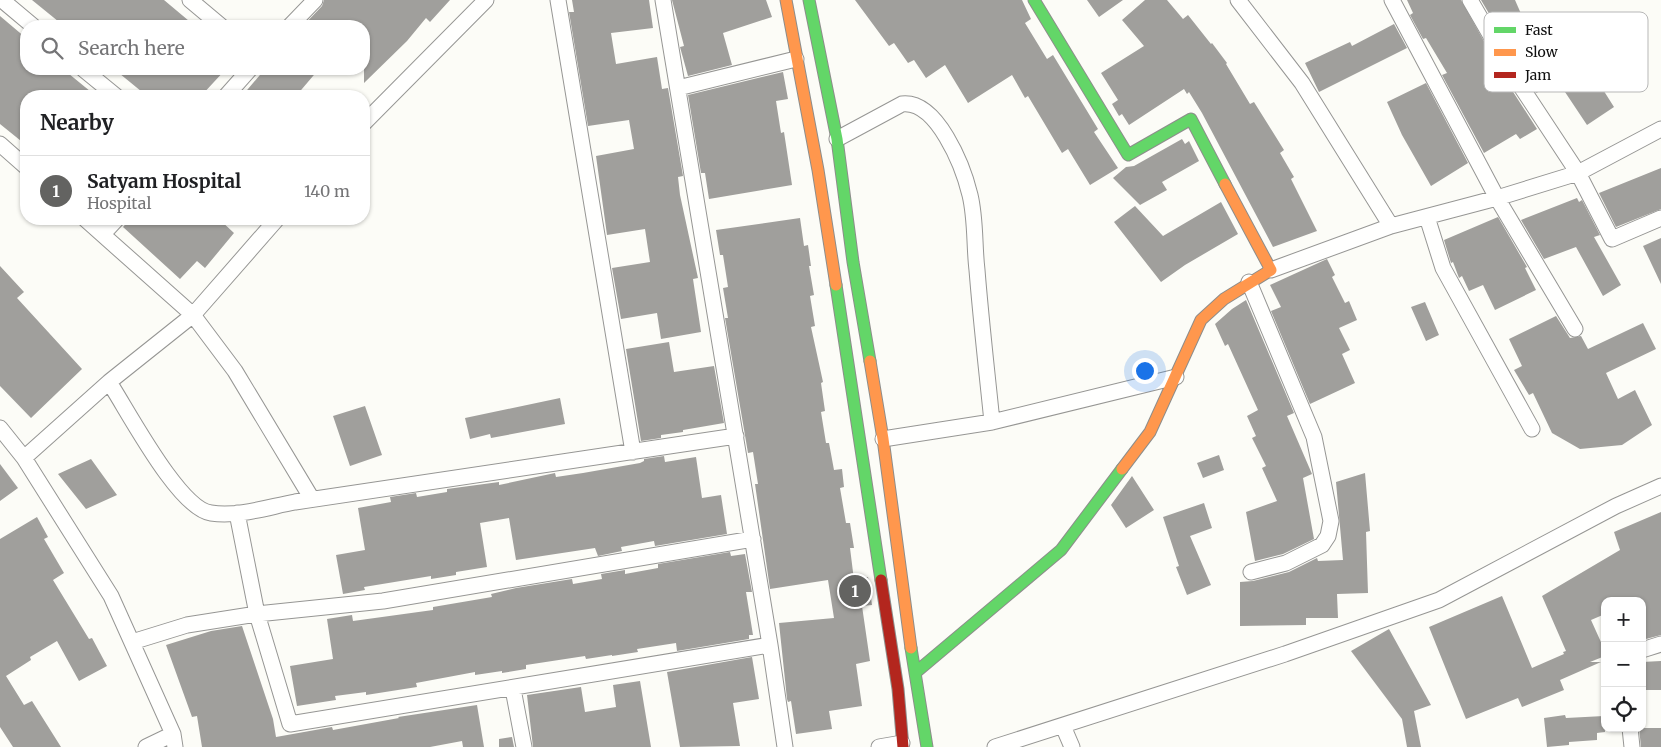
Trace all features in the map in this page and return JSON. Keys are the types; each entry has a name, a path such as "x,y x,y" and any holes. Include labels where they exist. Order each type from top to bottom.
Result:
{"street":[{"path":"2,0 26,20"},
{"path":"190,0 214,20"},
{"path":"296,20 315,0"},
{"path":"370,117 486,0"},
{"path":"558,0 633,452"},
{"path":"663,0 753,538 785,747"},
{"path":"786,0 824,209 898,689 903,745 880,747"},
{"path":"809,0 828,107 837,139 853,262 882,439 926,747"},
{"path":"1034,0 1128,155 1190,119 1271,270"},
{"path":"1238,0 1302,84 1390,226"},
{"path":"1392,0 1497,198 1575,330"},
{"path":"1470,0 1484,24"},
{"path":"678,88 796,59"},
{"path":"91,75 109,90"},
{"path":"231,90 245,75"},
{"path":"1525,92 1578,172 1612,239 1661,218"},
{"path":"837,139 902,104 910,103 930,113 956,156 970,194 974,217 976,268 992,422"},
{"path":"915,673 1060,550 1150,432 1201,320 1224,299 1271,270 1390,226 1497,198 1578,172 1661,129"},
{"path":"0,144 20,162"},
{"path":"1427,217 1444,268 1532,430"},
{"path":"92,225 193,315 235,371 312,499"},
{"path":"103,234 111,225"},
{"path":"24,458 109,382 193,315 272,225"},
{"path":"1249,282 1314,437 1331,521 1328,536 1322,545 1286,563 1251,572"},
{"path":"882,439 992,422 1176,377"},
{"path":"109,382 184,497 203,511 212,513 237,513 312,499 736,436"},
{"path":"0,428 24,458 111,596 174,741 146,747"},
{"path":"995,747 1285,654 1439,600 1616,506 1661,486"},
{"path":"237,513 257,614 290,724 514,689 770,645"},
{"path":"132,642 187,625 257,614 383,601 753,538"},
{"path":"1646,649 1661,644"},
{"path":"514,689 524,747"},
{"path":"1064,726 1072,747"},
{"path":"1630,732 1632,747"}],"building":[{"path":"32,0 164,0 188,20 57,20"},
{"path":"324,0 450,0 430,22 426,18 407,41 364,83 364,75 370,75 370,20 309,20 322,6"},
{"path":"572,0 649,0 653,28 611,33 616,64 657,57 662,89 668,88 683,176 678,177 680,195 698,278 693,279 701,332 661,339 657,313 621,319 612,268 650,262 645,229 607,235 596,156 634,149 629,120 588,126 569,12 574,12"},
{"path":"672,0 766,0 772,17 723,33 732,65 688,76 680,47 684,46"},
{"path":"855,0 1022,0 1031,19 1025,23 1047,59 1053,55 1098,129 1094,132 1118,168 1090,185 1068,149 1062,153 1028,96 1025,98 1012,75 968,103 945,65 926,78 914,60 908,63 894,43 889,46"},
{"path":"1087,0 1123,0 1099,17"},
{"path":"1145,0 1167,0 1183,19 1188,15 1227,63 1250,104 1254,102 1284,150 1280,153 1294,177 1291,179 1317,231 1273,247 1202,113 1189,92 1187,94 1184,89 1129,125 1122,114 1119,116 1112,104 1118,100 1101,73 1144,46 1122,20"},
{"path":"1407,0 1461,0 1484,41 1484,92 1513,92 1537,129 1520,139 1516,134 1484,153 1442,75 1447,73 1426,38 1423,39 1410,15 1413,13"},
{"path":"1481,0 1515,0 1520,12 1488,12"},
{"path":"0,16 20,33 20,75 70,75 89,90 20,90 20,140 0,124"},
{"path":"1394,24 1407,48 1319,92 1305,63 1350,42 1352,46"},
{"path":"783,72 788,99 776,101 781,133 784,132 792,185 709,199 705,173 701,173 688,95"},
{"path":"121,75 220,75 207,90 140,90"},
{"path":"260,75 314,75 301,90 247,90"},
{"path":"1426,83 1468,163 1431,186 1402,135 1387,102"},
{"path":"1565,92 1604,92 1614,107 1587,125"},
{"path":"1182,139 1185,144 1189,141 1199,161 1162,182 1167,190 1140,205 1113,178 1126,167 1134,166"},
{"path":"1661,168 1661,209 1616,227 1599,193"},
{"path":"1577,198 1579,202 1582,200 1600,235 1594,237 1621,285 1603,296 1576,247 1544,259 1521,220"},
{"path":"1221,202 1238,234 1185,265 1161,282 1114,222 1135,206 1163,236"},
{"path":"1498,217 1527,267 1525,268 1536,290 1495,310 1483,285 1469,291 1462,276 1459,278 1453,262 1451,263 1444,240"},
{"path":"800,218 804,246 808,245 811,266 809,266 814,295 810,296 815,326 811,327 823,382 821,383 825,411 821,412 826,443 829,443 834,470 842,469 844,487 840,488 846,523 850,523 854,548 850,548 854,580 868,577 872,605 862,606 870,661 856,664 862,706 829,711 832,729 796,734 791,701 788,702 787,699 779,623 834,618 828,580 770,589 755,484 758,484 753,452 748,453 725,318 728,318 723,288 728,287 723,255 720,255 716,230"},
{"path":"125,225 225,225 234,233 205,268 197,261 180,279 123,227"},
{"path":"1661,238 1661,284 1643,246"},
{"path":"1327,259 1335,275 1332,277 1345,303 1349,301 1357,320 1339,328 1350,350 1342,354 1355,383 1310,404 1271,311 1281,307 1270,285"},
{"path":"0,266 24,292 17,298 82,369 31,418 0,386"},
{"path":"1246,300 1294,413 1287,416 1312,474 1303,478 1314,539 1283,554 1255,561 1246,512 1277,501 1262,468 1266,466 1252,438 1256,436 1247,416 1258,410 1228,344 1225,346 1215,324"},
{"path":"1425,302 1439,335 1426,341 1411,307"},
{"path":"1556,316 1570,338 1581,336 1588,349 1643,323 1656,349 1606,373 1618,399 1635,390 1652,425 1622,445 1580,449 1552,433 1533,393 1529,395 1514,370 1522,366 1509,339"},
{"path":"669,342 674,372 714,366 724,423 683,430 683,432 661,435 661,438 641,441 626,349"},
{"path":"560,398 565,424 491,438 490,434 470,439 465,418"},
{"path":"365,406 382,455 350,466 333,416"},
{"path":"1219,455 1224,470 1203,478 1197,463"},
{"path":"664,456 665,462 696,457 702,498 721,495 727,534 655,546 654,541 621,547 622,551 598,556 595,548 516,560 509,518 480,523 487,567 456,572 456,575 431,579 431,576 364,587 365,590 343,594 336,555 365,550 358,508 391,502 390,497 416,493 417,497 447,492 447,489 499,482 499,485 555,473 556,477 583,473 640,463 644,459"},
{"path":"91,459 117,495 86,509 58,474"},
{"path":"0,464 18,488 0,501"},
{"path":"1365,473 1370,531 1366,532 1368,593 1337,594 1338,618 1306,618 1306,625 1240,626 1240,582 1253,581 1289,572 1317,558 1318,561 1343,560 1336,482"},
{"path":"1132,476 1154,510 1126,528 1111,505"},
{"path":"1204,503 1212,528 1190,536 1211,585 1187,595 1176,567 1179,566 1163,517"},
{"path":"1661,512 1661,635 1646,639 1646,597 1601,597 1601,616 1591,620 1601,642 1601,658 1590,662 1601,662 1560,680 1564,690 1522,707 1518,698 1466,719 1429,627 1502,596 1532,668 1564,654 1563,652 1566,651 1542,596 1620,550 1614,532"},
{"path":"37,517 48,537 44,539 64,573 53,580 89,639 92,638 107,666 79,681 57,641 30,657 31,660 6,676 24,705 32,701 61,747 13,747 0,727 0,539"},
{"path":"730,552 731,556 745,554 752,592 746,592 753,635 749,635 749,639 677,651 676,643 637,649 638,652 612,656 586,659 585,656 526,665 526,669 502,673 502,671 475,675 475,672 416,683 417,687 366,695 366,692 335,696 336,700 297,706 290,666 333,659 327,619 352,615 353,621 433,610 433,607 492,597 491,594 516,588 572,579 573,584 602,579 601,574 625,570 625,574 658,568 658,564"},
{"path":"242,626 273,719 276,737 332,727 333,730 398,717 477,705 484,747 463,747 462,741 430,747 202,747 197,716 192,717 166,645 211,631"},
{"path":"1389,629 1431,705 1414,711 1421,747 1407,747 1402,719 1351,651"},
{"path":"752,657 759,699 733,703 740,746 680,747 667,672"},
{"path":"1661,661 1661,690 1646,690 1646,662"},
{"path":"640,681 651,747 533,747 527,695 581,687 585,712 616,707 613,685"},
{"path":"1565,715 1566,718 1601,716 1601,732 1605,732 1597,733 1597,740 1569,742 1569,745 1547,747 1544,718"},
{"path":"1646,728 1661,728 1661,747 1641,747 1639,732 1646,732"},
{"path":"512,737 514,747 499,747 499,739"}],"traffic: fast":[{"path":"809,0 837,139 853,262 870,361"},
{"path":"1034,0 1128,155 1191,119 1225,184"},
{"path":"836,285 881,580"},
{"path":"915,673 1061,550 1122,469"},
{"path":"911,648 927,747"}],"traffic: slow":[{"path":"786,0 818,170 836,285"},
{"path":"1122,469 1150,432 1201,320 1224,299 1271,270 1225,184"},
{"path":"870,361 883,439 911,648"}],"traffic: jam":[{"path":"881,580 898,689 903,747"}],"place":[{"name":"Satyam Hospital","path":"855,591"}]}
